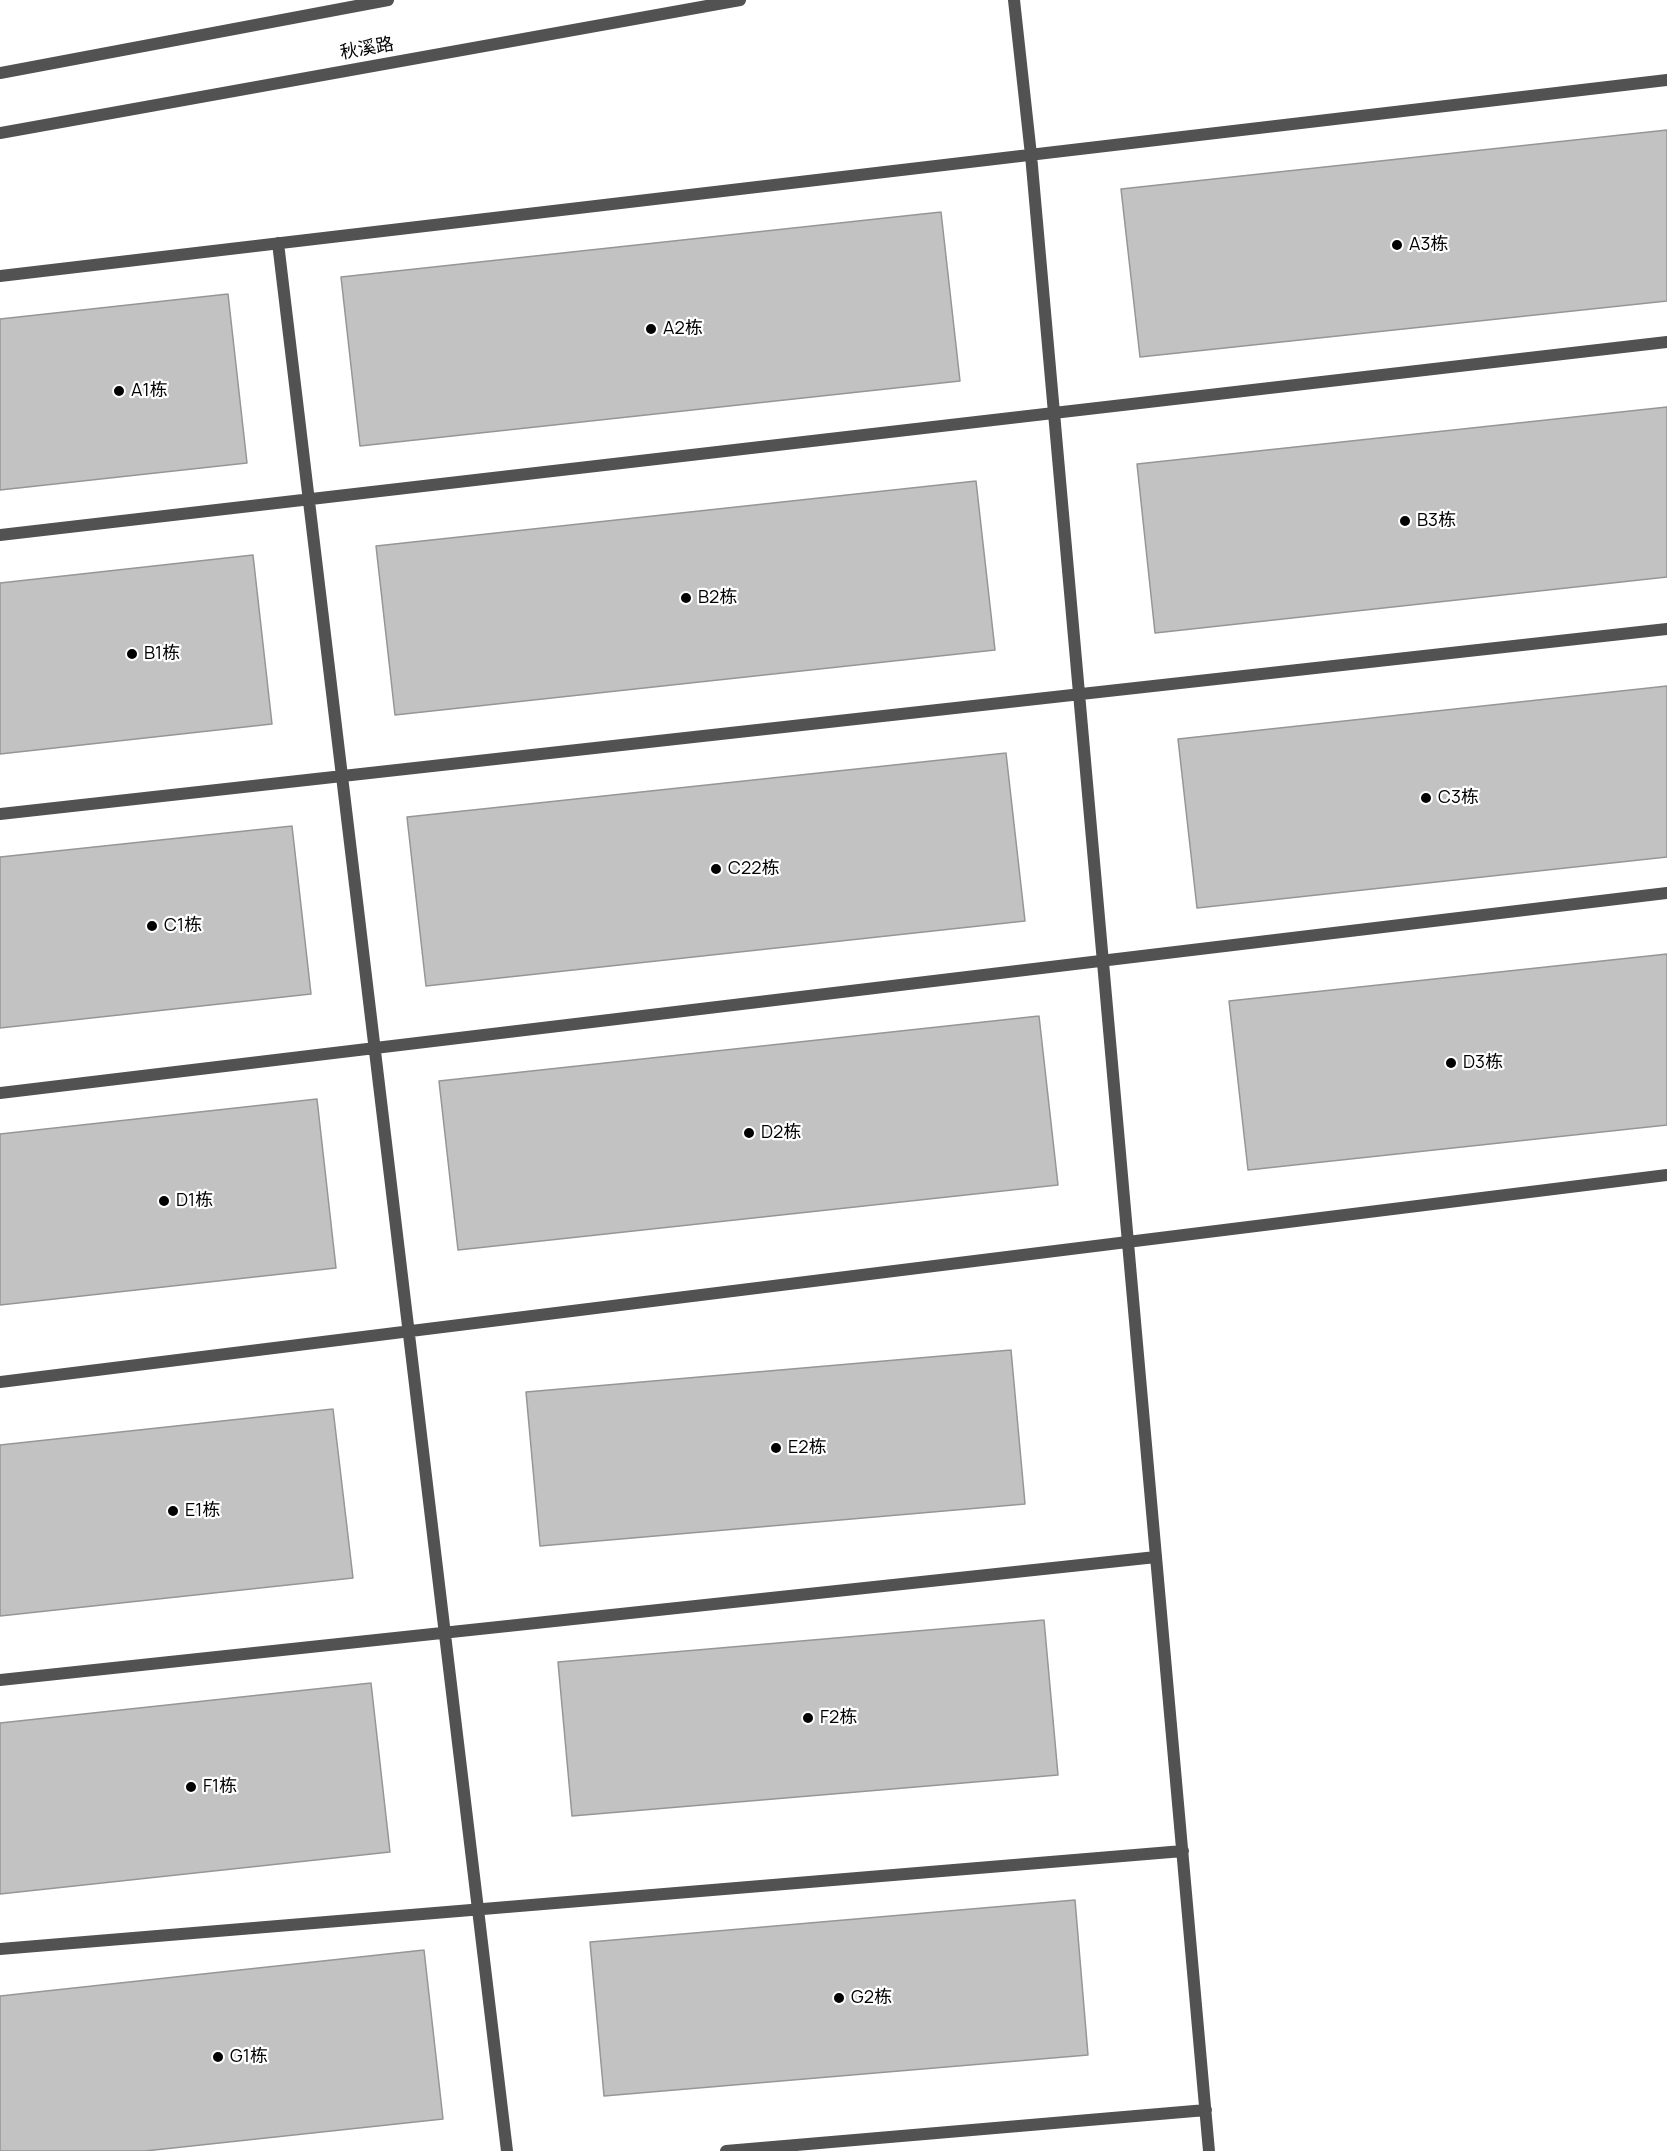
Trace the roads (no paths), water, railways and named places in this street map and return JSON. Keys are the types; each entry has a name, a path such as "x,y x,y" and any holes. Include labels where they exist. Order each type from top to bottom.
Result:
{"street":[{"path":"0,73 388,0"},
{"name":"秋溪路","path":"0,133 740,0"},
{"path":"1014,0 1031,155 1209,2151"},
{"path":"0,276 1667,80"},
{"path":"278,243 507,2151"},
{"path":"0,535 1667,342"},
{"path":"0,813 1667,629"},
{"path":"0,1093 1667,893"},
{"path":"0,1382 1667,1175"},
{"path":"0,1680 1156,1557"},
{"path":"0,1949 1183,1851"},
{"path":"726,2151 1206,2110"}],"place":[{"name":"A3栋","path":"1397,245"},
{"name":"A2栋","path":"651,329"},
{"name":"A1栋","path":"119,391"},
{"name":"B3栋","path":"1405,521"},
{"name":"B2栋","path":"686,598"},
{"name":"B1栋","path":"132,654"},
{"name":"C3栋","path":"1426,798"},
{"name":"C22栋","path":"716,869"},
{"name":"C1栋","path":"152,926"},
{"name":"D3栋","path":"1451,1063"},
{"name":"D2栋","path":"749,1133"},
{"name":"D1栋","path":"164,1201"},
{"name":"E2栋","path":"776,1448"},
{"name":"E1栋","path":"173,1511"},
{"name":"F2栋","path":"808,1718"},
{"name":"F1栋","path":"191,1787"},
{"name":"G2栋","path":"839,1998"},
{"name":"G1栋","path":"218,2057"}]}
